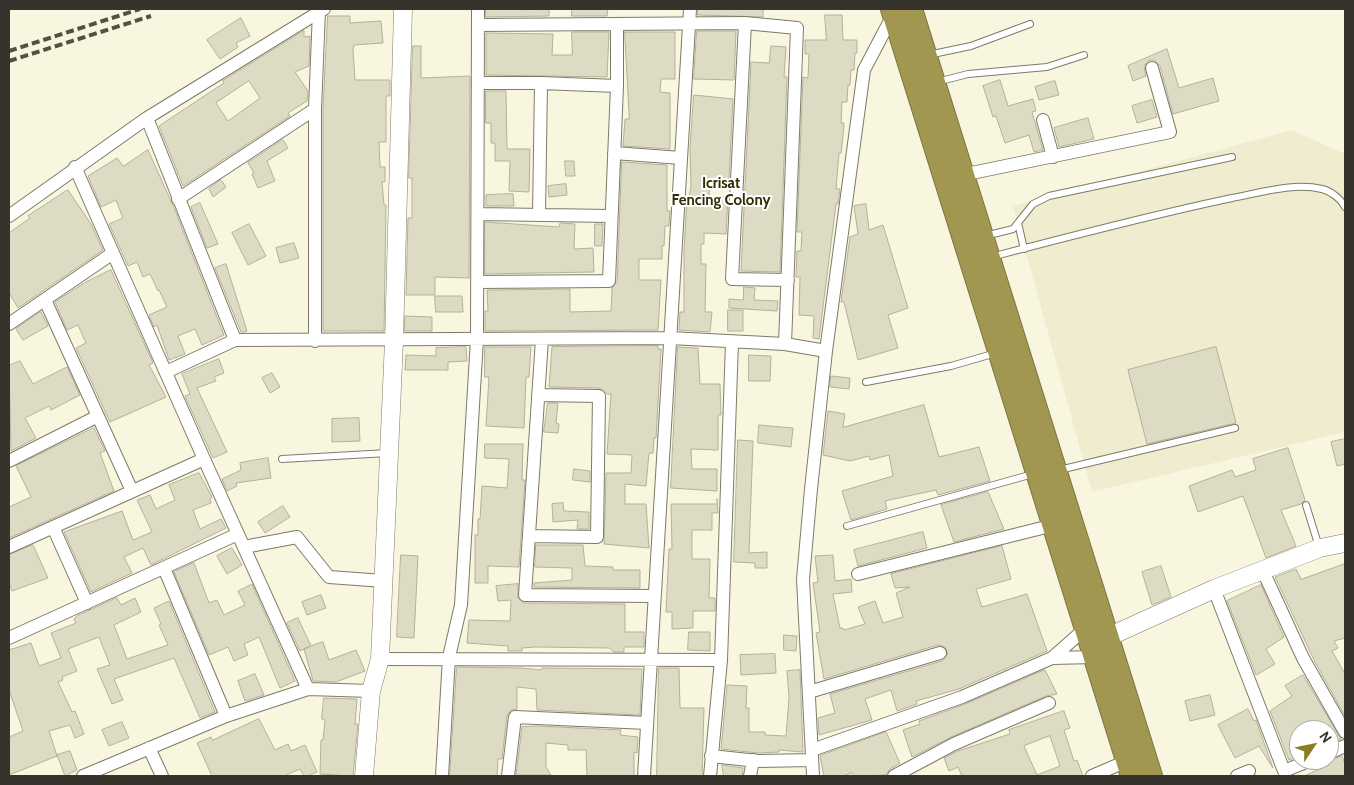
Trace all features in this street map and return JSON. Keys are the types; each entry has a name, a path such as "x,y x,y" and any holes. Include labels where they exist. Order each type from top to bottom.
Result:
{"highway":[{"path":"899,10 925,56 985,247 998,318 1000,352 1108,637 1151,776"},
{"path":"899,10 1046,471 1054,525 1130,769"}],"street":[{"path":"364,776 371,691 380,659 384,581 394,341 402,9"},
{"path":"442,776 449,657 461,605 477,339 478,9"},
{"path":"644,776 690,9"},
{"path":"315,340 315,109 322,10"},
{"path":"9,216 147,118 322,10"},
{"path":"813,776 803,579 826,351 864,70 899,10"},
{"path":"478,25 744,23 797,28 785,344"},
{"path":"744,23 732,278 788,280"},
{"path":"477,282 609,281 617,86 617,24"},
{"path":"962,175 1170,132 1152,68"},
{"path":"478,83 617,86"},
{"path":"539,215 541,83"},
{"path":"178,199 315,109"},
{"path":"147,118 235,340"},
{"path":"1043,120 1054,157"},
{"path":"614,153 680,158"},
{"path":"76,167 204,459 308,689"},
{"path":"478,214 611,216"},
{"path":"9,324 113,253"},
{"path":"45,300 132,491"},
{"path":"166,372 235,340 394,341 670,338 785,344 826,351"},
{"path":"542,339 525,595 654,596"},
{"path":"710,776 721,660 732,342"},
{"path":"529,536 597,537 599,396 538,395"},
{"path":"9,461 98,416"},
{"path":"9,547 204,459"},
{"path":"858,574 1054,525"},
{"path":"54,527 87,603"},
{"path":"9,638 238,534"},
{"path":"244,547 297,537 329,577 384,581"},
{"path":"1108,637 1214,589 1320,548 1345,542"},
{"path":"164,568 226,716"},
{"path":"1263,571 1303,658 1345,732"},
{"path":"1214,589 1284,771 1289,769"},
{"path":"711,756 753,760 812,755 962,697 1052,658 1086,628"},
{"path":"809,692 940,653"},
{"path":"380,659 449,657 721,660"},
{"path":"1052,658 1095,657"},
{"path":"83,776 226,716 308,689 371,691"},
{"path":"894,776 954,744 1048,703"},
{"path":"508,776 515,717 646,723"},
{"path":"149,748 162,776"},
{"path":"750,776 753,760"},
{"path":"1092,776 1130,769"}],"lane":[{"path":"925,56 971,46 1030,24"},
{"path":"933,83 968,74 1047,67 1084,55"},
{"path":"985,247 1008,232 1033,204 1049,196 1232,157"},
{"path":"985,247 1024,248 1169,211 1271,190 1324,189 1341,200 1345,207"},
{"path":"1018,223 1024,248"},
{"path":"866,382 951,366 1000,352"},
{"path":"847,526 1046,471 1235,428"},
{"path":"282,459 389,453"},
{"path":"1306,505 1320,548"}],"shaded area":[{"path":"1292,130 1345,154 1345,432 1092,492 1013,206"}],"building":[{"path":"486,9 549,9 549,16 486,17"},
{"path":"572,9 608,9 607,16 572,16"},
{"path":"698,9 763,9 763,17 698,15"},
{"path":"825,15 842,15 843,40 857,40 857,53 855,53 854,70 851,70 847,102 842,102 841,123 844,123 836,189 840,189 838,204 836,204 819,339 813,338 814,316 799,315 800,277 796,277 797,251 801,251 802,232 797,232 803,77 808,78 809,54 805,54 805,40 826,40"},
{"path":"328,16 350,16 350,23 381,21 383,43 354,45 353,49 355,80 390,80 390,96 386,96 386,142 379,142 380,167 385,167 385,182 382,182 384,205 386,205 384,331 323,331 323,109"},
{"path":"241,18 250,36 236,43 238,47 220,59 207,40"},
{"path":"304,31 304,37 310,36 309,66 295,72 308,91 307,101 288,113 290,116 183,186 159,126 224,83 223,81","holes":["249,81 260,98 228,121 216,103"]},
{"path":"697,31 736,31 734,80 694,79"},
{"path":"572,32 609,32 607,77 486,75 486,33 553,34 552,55 572,55"},
{"path":"625,32 675,32 675,79 661,79 660,92 670,93 670,149 623,146 625,119 629,119"},
{"path":"413,46 421,46 421,78 470,76 469,278 435,277 435,295 406,295 408,218 412,218 412,178 409,178"},
{"path":"771,46 786,47 784,77 787,77 780,272 741,271 751,62 769,63"},
{"path":"1167,49 1179,88 1213,78 1219,101 1173,114 1160,66 1154,60 1149,60 1144,66 1146,76 1133,81 1128,66"},
{"path":"1000,80 1008,106 1033,99 1036,111 1032,112 1043,150 1034,152 1029,135 1005,143 996,116 993,117 983,86"},
{"path":"1055,81 1059,95 1039,100 1035,87"},
{"path":"486,91 506,91 507,149 530,149 529,192 509,191 510,161 495,161 495,143 491,143 491,123 486,123"},
{"path":"694,95 733,99 729,179 710,179 709,197 728,197 726,234 704,233 704,244 701,244 701,264 706,264 705,312 712,312 710,332 679,330 680,312 684,312 684,251 687,197 689,197 691,186 690,149"},
{"path":"1152,100 1157,117 1137,123 1132,106"},
{"path":"1088,118 1094,139 1059,147 1054,128"},
{"path":"283,140 288,148 267,161 275,181 258,188 252,174 254,173 248,163"},
{"path":"148,150 175,210 224,335 202,345 195,329 178,336 185,354 169,360 157,325 154,327 149,315 167,307 150,274 143,277 137,262 128,266 109,224 123,218 116,200 101,207 88,176 117,158 123,166"},
{"path":"565,161 574,161 575,176 566,176"},
{"path":"622,162 667,165 667,211 670,211 669,226 665,226 662,259 639,259 639,280 661,280 658,330 485,331 485,311 488,311 487,290 570,289 570,312 611,311 612,288 617,281"},
{"path":"221,180 226,187 213,197 209,189"},
{"path":"566,184 567,195 549,197 548,186"},
{"path":"68,190 91,224 103,250 18,308 9,293 9,233 30,218 28,216"},
{"path":"513,194 514,206 486,206 486,195"},
{"path":"200,203 218,244 207,248 191,207"},
{"path":"866,204 869,230 883,225 908,308 888,315 898,348 858,360 844,302 841,302 850,237 858,234 854,206"},
{"path":"485,222 559,227 560,223 575,224 574,249 593,248 594,272 485,274"},
{"path":"249,224 266,256 248,265 232,233"},
{"path":"595,224 603,224 602,246 595,246"},
{"path":"294,243 299,258 280,263 276,248"},
{"path":"226,264 247,331 244,332 241,332 215,268"},
{"path":"111,270 153,363 149,365 166,397 110,422 76,348 86,343 78,325 67,330 55,302 84,283"},
{"path":"744,287 755,288 754,300 778,301 777,311 729,308 729,299 743,300"},
{"path":"435,296 462,296 463,312 436,312"},
{"path":"728,310 743,310 743,331 728,331"},
{"path":"41,312 48,326 23,340 16,329"},
{"path":"405,316 432,317 432,331 405,331"},
{"path":"658,346 658,349 661,349 656,438 654,438 653,453 649,453 646,486 625,484 625,504 646,504 649,548 604,544 606,473 631,473 632,455 607,454 611,394 607,394 599,388 549,387 552,347"},
{"path":"466,347 467,361 448,362 448,370 405,370 406,355 436,356 436,348"},
{"path":"485,347 531,347 529,377 526,377 524,428 486,426 489,377 485,377"},
{"path":"678,347 698,348 700,384 720,384 721,415 718,415 718,450 691,449 692,469 717,469 717,491 671,488"},
{"path":"1216,347 1236,423 1147,444 1128,370"},
{"path":"749,355 771,356 770,381 749,381"},
{"path":"219,359 224,373 214,377 216,381 197,388 227,452 213,458 185,396 190,394 182,374"},
{"path":"20,361 33,384 67,367 80,395 51,410 49,406 25,418 36,438 11,451 9,366"},
{"path":"272,373 280,387 270,393 262,378"},
{"path":"831,376 850,378 849,389 830,387"},
{"path":"548,403 558,403 556,423 559,424 558,433 544,432"},
{"path":"924,405 939,457 979,447 990,481 938,495 936,490 885,501 887,509 851,520 842,491 893,476 889,455 870,460 869,456 850,461 823,455 828,411 845,414 843,427"},
{"path":"359,418 360,441 332,442 332,419"},
{"path":"759,425 793,428 791,447 758,443"},
{"path":"94,428 105,451 100,453 114,491 9,538 9,507 31,497 16,466"},
{"path":"1345,439 1345,464 1337,466 1331,442"},
{"path":"738,440 753,441 749,553 767,552 767,568 755,568 755,563 734,562"},
{"path":"485,444 523,444 522,480 525,480 519,567 488,566 488,583 475,583 475,535 478,535 482,486 507,488 509,459 485,458"},
{"path":"1288,448 1305,500 1301,504 1281,510 1296,546 1266,558 1243,496 1198,512 1189,486 1232,470 1235,477 1256,470 1253,459"},
{"path":"268,458 271,478 236,483 237,486 227,491 222,479 241,470 240,463"},
{"path":"574,469 590,471 590,482 573,480"},
{"path":"199,473 212,497 210,499 211,503 193,510 200,529 221,519 226,528 151,565 143,548 124,557 132,573 91,592 64,532 122,511 133,540 152,532 137,500 150,495 156,509 175,500 169,485"},
{"path":"988,492 1004,529 954,542 941,505"},
{"path":"717,499 718,513 712,513 712,530 692,530 692,559 710,559 709,598 715,598 715,611 693,611 693,628 672,629 672,612 666,612 669,549 672,549 671,504 717,504"},
{"path":"563,503 564,511 589,512 589,529 577,529 578,520 553,522 552,504"},
{"path":"283,506 290,517 265,533 258,522"},
{"path":"923,532 927,548 858,566 854,550"},
{"path":"33,545 48,578 12,591 9,583 9,555"},
{"path":"536,545 583,545 585,566 613,567 613,570 640,570 640,588 534,587 534,583 572,580 572,568 535,567"},
{"path":"1002,546 1011,579 976,589 982,607 1027,594 1047,651 959,689 916,701 917,704 897,711 891,690 865,699 872,720 819,735 818,718 835,713 830,694 942,661 948,654 945,647 938,645 824,679 816,633 820,632 813,583 818,582 815,556 833,555 835,581 851,579 852,592 833,594 840,628 844,630 865,624 858,607 875,601 883,623 903,617 896,593 910,587 895,588 891,574"},
{"path":"232,548 242,565 227,574 217,556"},
{"path":"401,555 418,556 414,638 397,637"},
{"path":"194,563 209,603 217,600 224,615 245,605 238,591 252,584 295,681 280,688 259,637 244,644 248,655 234,661 228,647 209,655 174,572"},
{"path":"1345,564 1345,638 1334,641 1338,648 1332,651 1345,674 1345,716 1315,662 1275,577 1296,569 1301,579"},
{"path":"1161,566 1171,597 1152,605 1142,572"},
{"path":"518,584 518,598 524,603 625,604 625,632 644,632 644,647 624,647 624,652 614,652 609,648 535,647 522,648 522,651 508,651 508,646 467,643 469,620 510,621 511,600 498,601 496,586"},
{"path":"1261,585 1284,637 1266,649 1275,664 1256,675 1227,601"},
{"path":"321,595 326,608 307,615 302,602"},
{"path":"117,598 121,605 135,598 141,612 114,625 127,659 168,645 154,608 169,601 215,712 200,718 174,658 114,679 123,700 112,704 97,669 110,665 99,637 68,649 77,671 62,677 63,680 58,682 72,712 75,711 84,734 75,738 70,725 49,731 57,756 9,775 9,737 23,731 9,690 9,650 31,643 39,666 61,658 51,633 76,623 74,619 77,616"},
{"path":"298,618 311,646 300,651 287,623"},
{"path":"689,632 710,632 710,651 688,650"},
{"path":"784,635 797,636 796,651 784,650"},
{"path":"323,642 329,660 356,650 365,671 336,682 313,681 304,649"},
{"path":"775,654 776,673 741,675 740,655"},
{"path":"457,667 541,670 542,668 642,669 640,715 537,710 536,689 517,687 517,709 511,710 507,716 502,759 498,759 497,776 450,776"},
{"path":"659,668 679,668 680,708 704,708 702,776 657,776"},
{"path":"800,670 803,752 779,750 779,752 758,753 721,749 727,685 747,686 746,708 749,708 749,732 765,732 765,735 786,736 789,698 787,671"},
{"path":"1045,670 1057,694 1046,696 951,737 912,757 903,730 920,724 919,721 965,704"},
{"path":"255,674 264,695 245,701 238,681"},
{"path":"1303,675 1330,720 1289,720 1289,760 1270,711 1292,696 1285,686"},
{"path":"1210,695 1215,715 1190,721 1185,701"},
{"path":"324,698 357,699 355,724 358,724 353,776 320,774 321,740 323,740 325,720 322,719"},
{"path":"1248,709 1254,721 1256,720 1273,768 1259,746 1235,758 1218,725"},
{"path":"1064,711 1070,728 1064,730 1074,761 1077,760 1083,776 962,776 958,767 949,771 944,758 958,751 1010,734 1009,730","holes":["1050,736 1060,766 1037,775 1024,746"]},
{"path":"259,719 275,750 288,744 291,751 305,745 317,772 304,776 300,769 284,776 212,776 197,743 211,737 212,740"},
{"path":"122,722 129,738 109,746 102,730"},
{"path":"522,727 621,730 620,735 638,737 637,753 634,752 634,776 587,776 586,750 568,750 568,745 546,743 546,767 551,775 516,775"},
{"path":"886,732 900,763 890,769 886,775 854,776 852,773 842,776 824,776 820,756"},
{"path":"70,751 77,770 65,776 57,755"},
{"path":"1342,756 1345,764 1345,776 1304,776 1318,770 1339,770 1339,757"},
{"path":"722,765 743,768 742,776 724,776"}],"railway":[{"path":"9,51 140,9"},
{"path":"9,61 151,16"}],"district":[{"name":"Icrisat Fencing Colony","path":"721,192"}]}
